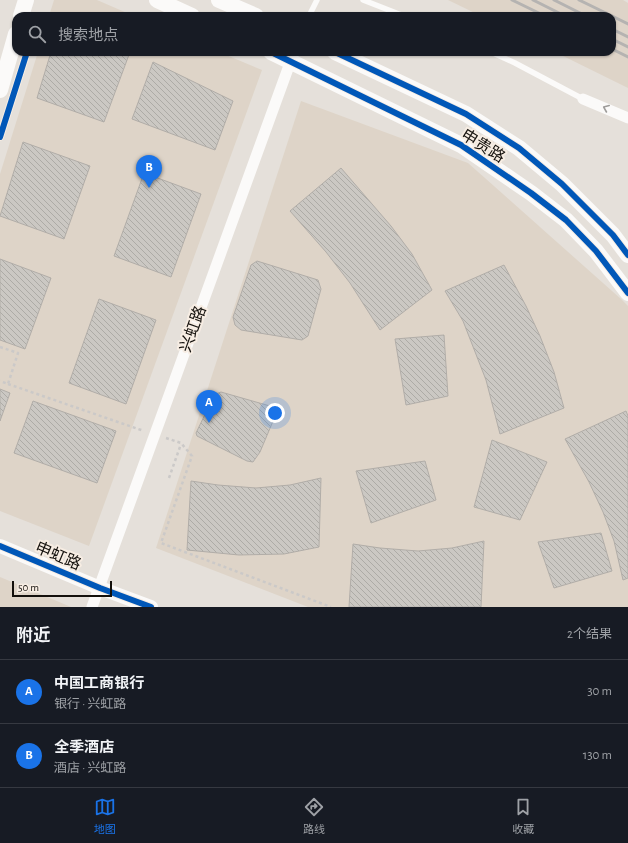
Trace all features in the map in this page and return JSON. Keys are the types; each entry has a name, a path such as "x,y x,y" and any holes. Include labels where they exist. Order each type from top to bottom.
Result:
{"main road":[{"path":"22,12 26,0"},
{"path":"157,0 183,12"},
{"path":"219,0 247,12"},
{"path":"0,90 12,48"},
{"name":"申贵路","path":"292,56 461,145 531,193 566,220 596,251 628,293"},
{"name":"申贵路","path":"344,56 466,114 519,148 562,184 613,235 628,255"}],"street":[{"name":"兴虹路","path":"92,607 292,56"},
{"path":"583,99 628,118"},
{"name":"申虹路","path":"0,546 100,588 151,607"}],"lane":[{"path":"311,12 317,0"},
{"path":"363,0 394,12"},
{"path":"500,56 583,99"}],"path":[{"path":"0,347 18,353 8,384"},
{"path":"0,381 151,433"},
{"path":"166,438 181,444 192,456 161,543 331,607"},
{"path":"169,478 181,444"}],"shaded area":[{"path":"54,0 97,0 125,12 50,12"},
{"path":"448,0 623,0 628,3 628,88 563,56 616,56 616,12 473,12"},
{"path":"37,56 229,56 262,70 89,546 0,511 0,174"},
{"path":"301,101 468,163 628,306 628,607 308,607 156,548"},
{"path":"0,577 71,607 0,607"}],"building":[{"path":"50,56 129,56 104,122 37,98"},
{"path":"153,62 233,101 215,150 132,119"},
{"path":"23,142 90,166 64,239 0,216"},
{"path":"341,168 391,226 412,254 432,290 380,330 350,283 326,252 290,211"},
{"path":"144,173 201,194 171,277 114,256"},
{"path":"0,259 51,278 25,349 0,340"},
{"path":"257,261 318,280 321,289 308,336 302,340 241,330 235,325 233,317 251,265"},
{"path":"504,265 540,336 554,372 564,408 500,434 486,380 463,321 445,291"},
{"path":"99,299 156,320 126,404 69,383"},
{"path":"444,335 448,396 406,405 395,339"},
{"path":"0,389 10,393 0,421"},
{"path":"221,392 270,406 275,409 276,414 260,452 253,462 247,461 197,436 196,433 210,404 216,394"},
{"path":"33,401 116,431 97,483 14,453"},
{"path":"626,411 628,416 628,578 623,580 614,541 603,512 589,482 565,439"},
{"path":"492,440 547,462 520,520 474,507"},
{"path":"425,461 436,500 371,523 356,471"},
{"path":"321,478 319,547 284,554 239,555 187,550 191,481 256,488 290,485"},
{"path":"601,533 612,571 554,588 538,542"},
{"path":"484,541 481,607 349,607 353,544 418,551 452,548"}],"railway":[{"path":"512,0 537,12"},
{"path":"533,0 557,12"},
{"path":"554,0 578,12"},
{"path":"579,0 604,12"},
{"path":"616,18 628,24"},
{"path":"616,31 628,37"},
{"path":"616,41 628,47"},
{"path":"616,51 628,57"}],"cycle path":[{"path":"0,137 26,56"},
{"path":"279,56 461,145 531,193 566,220 596,251 628,293"},
{"path":"343,56 466,114 519,148 562,184 613,235 628,255"},
{"path":"0,546 100,588 151,607"}],"place":[{"name":"全季酒店","path":"149,188"},
{"name":"中国工商银行","path":"209,423"}]}
